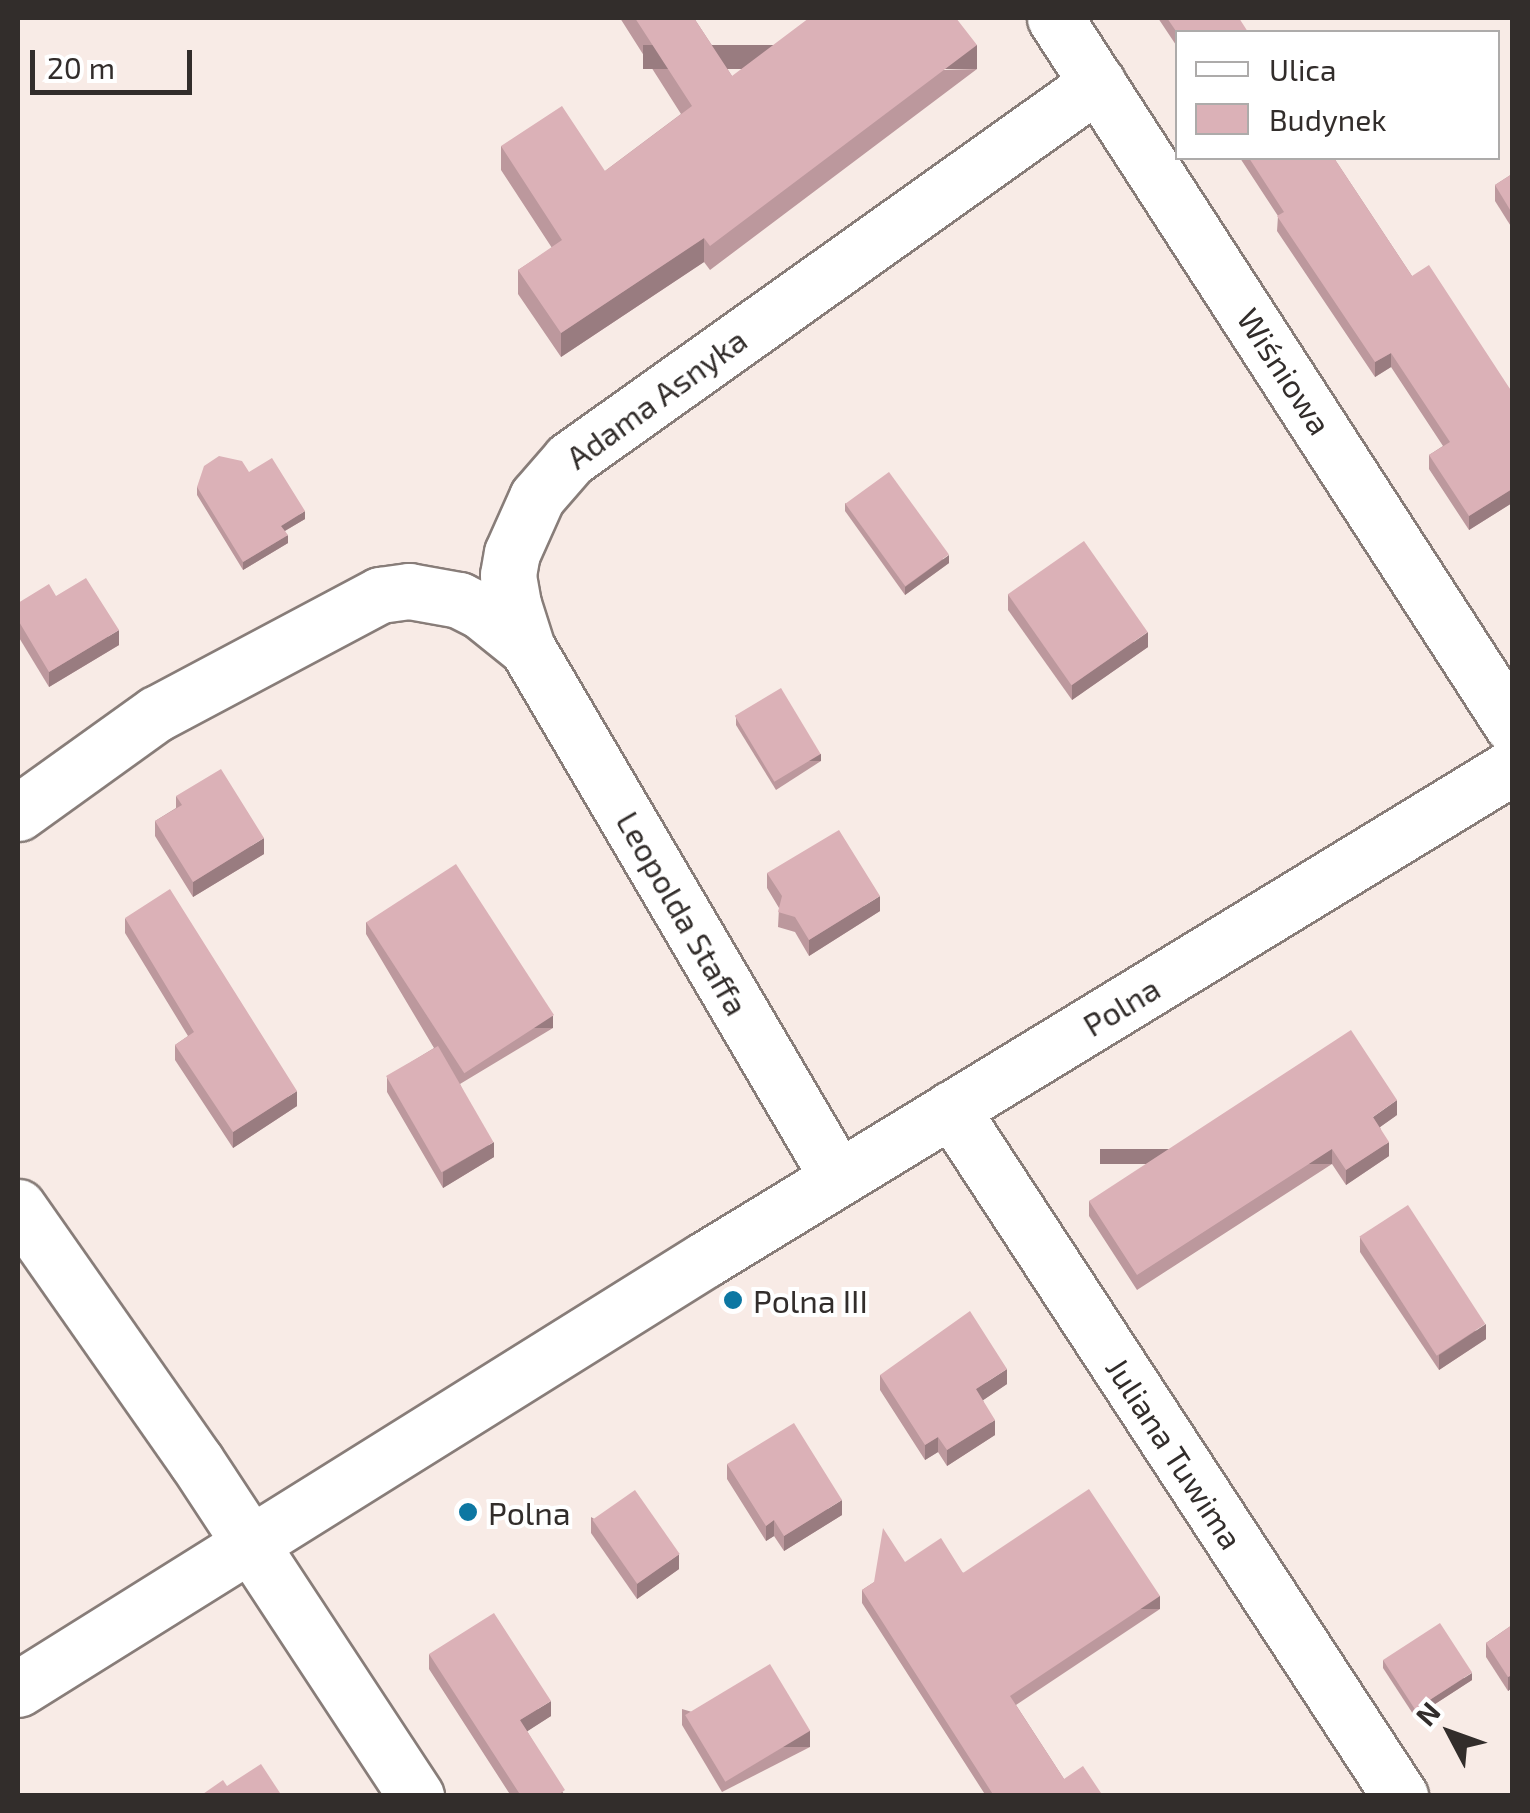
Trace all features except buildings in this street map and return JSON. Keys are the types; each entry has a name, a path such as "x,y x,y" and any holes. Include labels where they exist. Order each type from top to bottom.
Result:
{"street":[{"name":"Wiśniowa","path":"1056,18 1512,725"},
{"name":"Adama Asnyka","path":"528,648 508,575 522,525 553,475 780,306 1098,83"},
{"path":"18,814 156,714 380,595 409,590 459,600 481,610 528,648"},
{"name":"Leopolda Staffa","path":"528,648 838,1178"},
{"name":"Polna","path":"18,1688 838,1178 1512,768"},
{"name":"Juliana Tuwima","path":"951,1109 1400,1796"},
{"path":"18,1207 250,1543 416,1796"}],"place":[{"name":"Polna III","path":"733,1300"},
{"name":"Polna","path":"468,1512"}]}
